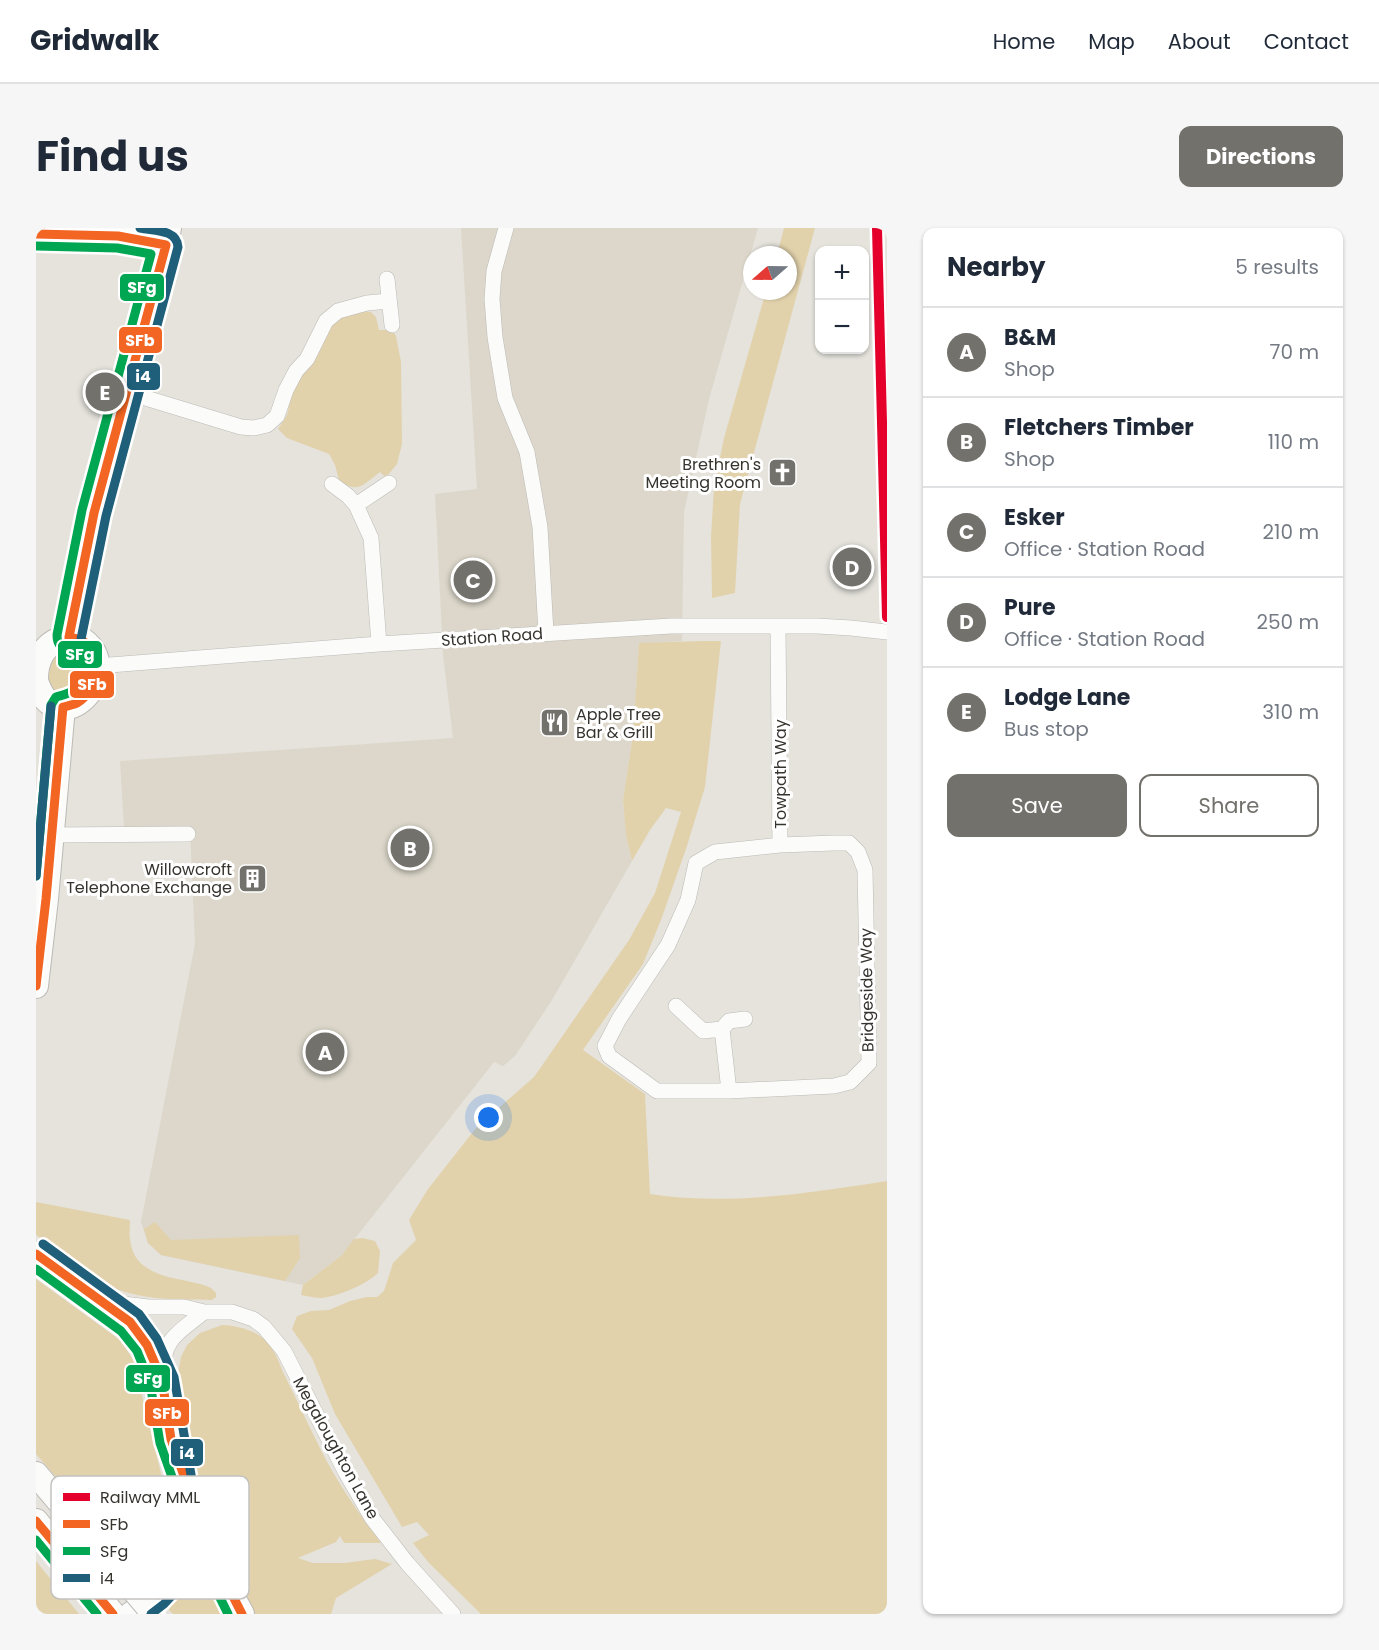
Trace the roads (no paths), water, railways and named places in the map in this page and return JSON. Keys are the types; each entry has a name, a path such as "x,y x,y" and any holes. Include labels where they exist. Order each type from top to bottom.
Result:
{"main road":[{"path":"36,234 168,236 94,513 69,637"},
{"path":"69,637 79,638 87,643 93,650 97,666 95,682 89,693 80,703 63,707 56,706 45,698 36,680 42,654 62,638 69,637"},
{"path":"36,986 63,707"},
{"path":"36,1254 130,1322 145,1341 162,1380 178,1476"},
{"path":"171,1439 184,1476"},
{"path":"36,1474 51,1492"},
{"path":"36,1521 51,1539"},
{"path":"101,1599 113,1614"},
{"path":"141,1599 154,1614"},
{"path":"131,1614 151,1599"},
{"path":"234,1599 242,1614"}],"street":[{"path":"506,228 494,271 492,299 495,337 505,398 527,452 540,527 546,633"},
{"path":"387,279 392,325"},
{"path":"126,392 241,426 254,428 267,425 277,416 296,370 307,359 326,321 338,311 367,303 389,302"},
{"path":"356,505 389,483"},
{"path":"332,484 356,505 371,538 379,644"},
{"name":"Station Road","path":"97,666 379,644 671,626 851,628 887,632"},
{"name":"Towpath Way","path":"605,1046 619,1019 668,945 688,900 696,863 715,852 780,845 778,626"},
{"path":"51,835 188,834"},
{"name":"Bridgeside Way","path":"605,1046 609,1056 657,1090 729,1091 834,1086 850,1082 869,1063 865,870 858,852 849,843 780,845"},
{"path":"676,1006 703,1031 722,1029 729,1021 745,1019"},
{"path":"722,1029 729,1091"},
{"name":"Megaloughton Lane","path":"104,1302 148,1307 184,1307 204,1312 232,1312 253,1319 264,1327 281,1345 346,1473 372,1518 453,1614"},
{"path":"162,1380 163,1357 169,1342 204,1312"}],"rail line":[{"name":"MML","path":"877,228 887,617"}],"place":[{"name":"Lodge Lane","path":"105,392"},
{"name":"Brethren's Meeting Room","path":"782,473"},
{"name":"Pure","path":"852,567"},
{"name":"Esker","path":"473,580"},
{"name":"Apple Tree Bar & Grill","path":"555,723"},
{"name":"Fletchers Timber","path":"410,848"},
{"name":"Willowcroft Telephone Exchange","path":"253,878"},
{"name":"B&M","path":"325,1052"}]}
